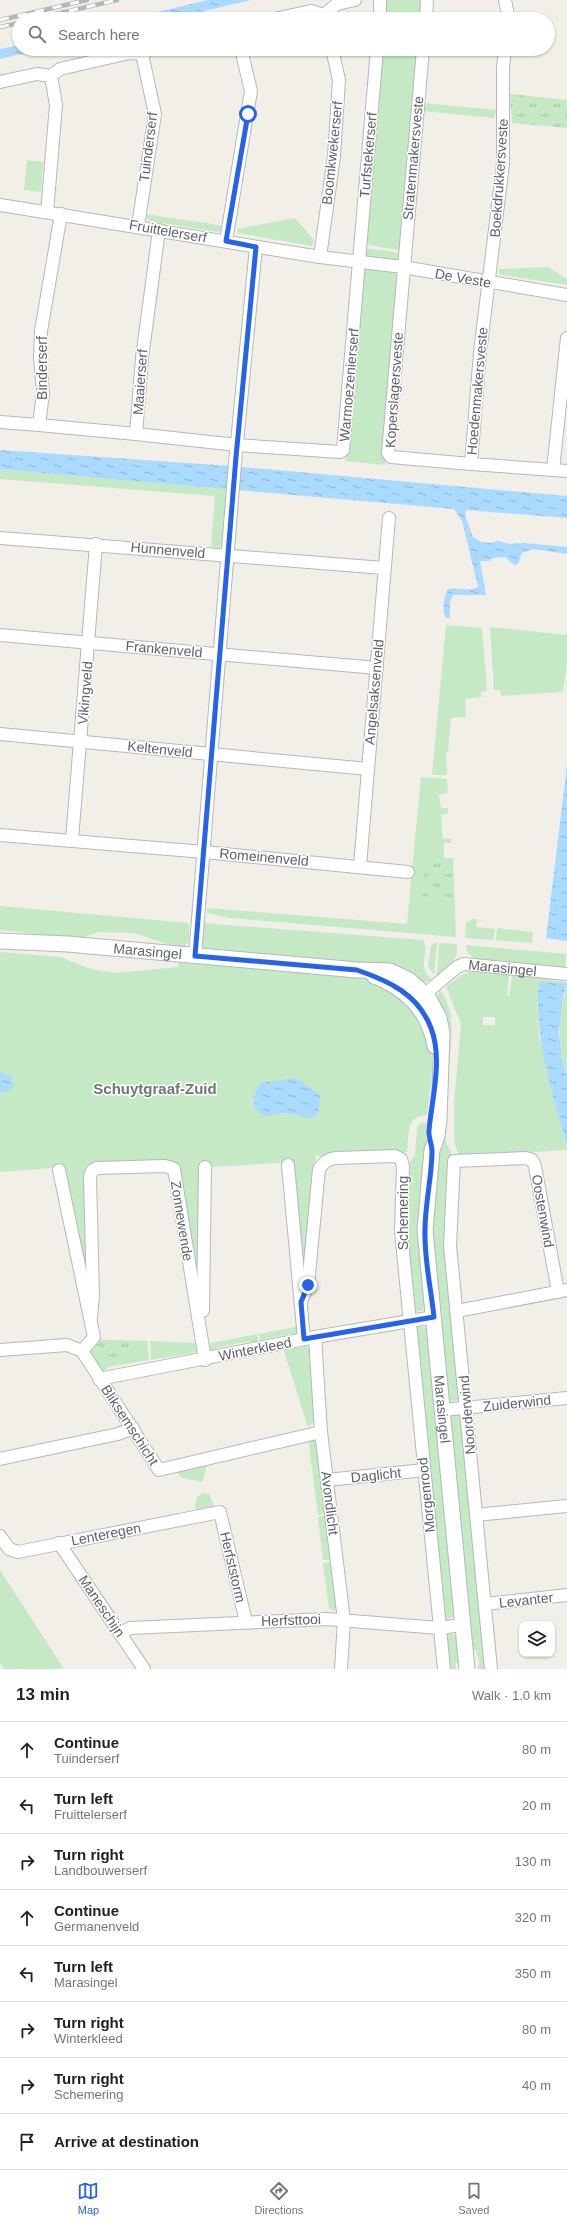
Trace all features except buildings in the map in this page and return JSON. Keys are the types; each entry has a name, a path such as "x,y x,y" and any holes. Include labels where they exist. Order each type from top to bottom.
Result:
{"street":[{"path":"330,12 337,4 354,0"},
{"path":"380,0 380,12"},
{"path":"426,12 427,0"},
{"path":"505,0 508,12"},
{"path":"303,12 311,10 315,12"},
{"path":"0,82 37,74 51,76 60,69 116,56"},
{"name":"Tuinderserf","path":"138,226 155,114 148,56"},
{"path":"226,241 251,91 243,56"},
{"name":"Boomkwekerserf","path":"320,256 334,156 339,80 334,56"},
{"name":"Turfstekerserf","path":"359,261 376,56"},
{"name":"Stratenmakersveste","path":"403,267 422,56"},
{"name":"Boekdrukkersveste","path":"490,283 503,164 504,56"},
{"path":"47,212 56,105 51,76"},
{"name":"Fruittelerserf","path":"0,206 138,226 256,247 359,261"},
{"name":"Binderserf","path":"39,426 43,393 40,357 41,331 61,214"},
{"name":"Maaierserf","path":"159,230 142,358 136,434 237,445"},
{"path":"195,956 229,555 235,463 256,247"},
{"name":"De Veste","path":"359,261 567,295"},
{"name":"Warmoezenierserf","path":"237,445 340,452 343,450 359,261"},
{"name":"Koperslagersveste","path":"403,267 388,453 391,457 471,464"},
{"name":"Hoedenmakersveste","path":"490,283 480,352 471,464 567,472"},
{"path":"553,470 567,338"},
{"path":"0,422 136,434"},
{"name":"Angelsaksenveld","path":"360,866 389,518"},
{"name":"Hunnenveld","path":"0,538 96,544 384,568"},
{"name":"Vikingveld","path":"72,840 96,544"},
{"name":"Frankenveld","path":"0,635 377,668"},
{"name":"Keltenveld","path":"0,734 368,769"},
{"name":"Romeinenveld","path":"0,836 72,840 360,866 408,872"},
{"name":"Marasingel","path":"0,937 34,942"},
{"name":"Marasingel","path":"0,941 34,942 357,970 390,971 409,980 420,998 439,1018 443,1043 439,1119 437,1136 432,1150 425,1230 467,1669"},
{"name":"Marasingel","path":"420,998 457,967 464,964 567,974"},
{"name":"Schemering","path":"301,1302 308,1285 320,1169 329,1159 395,1156 401,1159 403,1166 401,1231 410,1320"},
{"name":"Oostenwind","path":"454,1161 526,1158 532,1160 535,1166 562,1291 457,1311"},
{"name":"Noorderwind","path":"454,1161 450,1246 492,1669"},
{"name":"Schemering","path":"288,1165 301,1302 310,1338"},
{"name":"Zonnewende","path":"91,1317 93,1296 90,1177 92,1171 97,1168 165,1166 174,1169 205,1360"},
{"name":"Zonnewende","path":"201,1334 205,1166"},
{"name":"Zonnewende","path":"59,1170 94,1337 82,1351"},
{"name":"Winterkleed","path":"99,1379 205,1360 310,1338 434,1317"},
{"name":"Morgenrood","path":"410,1320 444,1669"},
{"name":"Avondlicht","path":"310,1338 344,1620 341,1669"},
{"path":"0,1350 67,1345 82,1351"},
{"name":"Bliksemschicht","path":"82,1351 159,1470 321,1432"},
{"name":"Zuiderwind","path":"443,1410 567,1398"},
{"path":"0,1459 118,1434 133,1428"},
{"name":"Daglicht","path":"327,1480 424,1470"},
{"path":"476,1515 567,1506"},
{"name":"Lenteregen","path":"0,1536 9,1549 18,1552 220,1512"},
{"name":"Herfststorm","path":"220,1512 246,1622"},
{"name":"Maneschijn","path":"59,1543 144,1669"},
{"name":"Levanter","path":"485,1604 567,1596"},
{"name":"Herfsttooi","path":"120,1634 130,1628 246,1622 344,1620 440,1628 463,1624"}],"green space":[{"path":"386,0 423,0 422,12 385,12"},
{"path":"381,56 418,56 402,251 364,244"},
{"path":"510,94 567,100 567,128 512,123"},
{"path":"423,103 496,110 494,118 423,111"},
{"path":"27,160 43,162 41,192 24,190"},
{"path":"145,214 225,226 222,231 218,232 149,221"},
{"path":"295,218 314,240 312,246 237,233 237,229"},
{"path":"364,248 402,253 396,261 366,257"},
{"path":"548,267 567,279 567,285 501,275 499,273 499,269"},
{"path":"364,269 398,272 385,465 345,461"},
{"path":"0,469 226,487 224,545 217,548 211,546 215,496 0,479"},
{"path":"446,625 482,628 487,691 481,692 481,697 465,699 466,717 451,718 448,752 446,752 447,775 432,775"},
{"path":"490,627 567,635 567,662 563,692 501,696 500,690 494,690"},
{"path":"421,777 447,779 448,793 439,795 441,808 448,808 448,814 441,815 443,839 451,838 451,843 444,843 444,858 453,858 456,937 230,918 207,913 207,908 407,924"},
{"path":"452,859 453,898 422,896 426,861"},
{"path":"0,906 189,923 189,941 185,947 170,945 134,933 99,932 79,939 0,930"},
{"path":"472,919 477,919 476,927 495,929 493,940 465,938 466,923"},
{"path":"202,923 423,940 425,945 425,969 432,980 424,982 207,951 202,946"},
{"path":"497,928 533,932 532,943 496,940"},
{"path":"434,943 437,943 434,975 428,966 431,946"},
{"path":"439,943 457,944 457,950 453,963 439,976 437,974"},
{"path":"466,945 566,954 565,969 475,959 467,952"},
{"path":"0,952 60,957 91,969 116,973 178,967 179,961 359,976 387,985 404,995 429,1041 433,1063 427,1115 420,1116 412,1123 408,1133 407,1152 316,1156 305,1279 303,1280 293,1162 212,1167 211,1164 201,1164 199,1287 177,1165 173,1162 87,1165 91,1290 89,1295 63,1167 0,1172 0,1092 6,1093 12,1076 0,1072","holes":["320,1095 297,1116 284,1113 275,1115"]},
{"path":"469,972 509,975 507,995 509,996 512,977 514,975 567,982 567,985 537,1002 539,1035 567,1150 459,1157 454,1140 454,1104 461,1024 446,987 460,976","holes":["483,1017 495,1017 495,1025 483,1025"]},
{"path":"567,985 567,1078 560,1043 560,1019"},
{"path":"440,990 447,1002 452,1029 445,1100 447,1115 445,1117 436,1000"},
{"path":"420,1123 426,1123 426,1306 421,1311 415,1312 410,1304 415,1304 407,1231 409,1164 415,1155 417,1128"},
{"path":"444,1128 446,1142 451,1152 460,1396 458,1400 452,1402 448,1400 432,1262 432,1192 436,1159"},
{"path":"300,1326 299,1334 292,1338 291,1334 260,1340 259,1334"},
{"path":"418,1326 427,1328 457,1612 453,1617 447,1619 443,1618 441,1612 445,1611 418,1335 414,1335 414,1329"},
{"path":"257,1334 259,1345 251,1346 250,1341 216,1348 216,1352 210,1351 206,1344"},
{"path":"96,1340 147,1341 149,1360 108,1367 103,1372 99,1370 89,1352"},
{"path":"96,1340 142,1341 141,1351 109,1360 95,1342"},
{"path":"150,1341 194,1343 197,1346 198,1352 151,1360"},
{"path":"305,1346 311,1349 314,1422 308,1427 284,1351"},
{"path":"454,1415 459,1415 463,1418 487,1669 478,1669 478,1665 480,1664 476,1650 471,1651 449,1418"},
{"path":"308,1438 315,1438 319,1441 325,1514 318,1515"},
{"path":"207,1465 202,1482 180,1477 178,1473 178,1471"},
{"path":"203,1493 209,1494 214,1506 213,1509 199,1512 195,1508 197,1497"},
{"path":"328,1515 326,1523 330,1560 323,1560 318,1517"},
{"path":"334,1562 337,1608 334,1611 329,1608 323,1563"},
{"path":"0,1570 64,1669 4,1669 0,1663"},
{"path":"448,1634 453,1634 459,1638 461,1662 456,1663 456,1669 451,1669 448,1642 444,1642 444,1638"}],"water":[{"path":"208,0 251,0 200,12 157,12"},
{"path":"12,46 13,56 0,59 0,49"},
{"path":"0,450 231,466 567,496 567,518 466,510 465,515 473,537 481,542 489,543 499,541 509,544 524,543 567,547 567,554 533,549 522,553 518,564 514,565 505,557 493,558 489,561 480,561 486,595 453,595 450,602 450,618 446,618 444,615 444,604 448,589 471,589 478,587 462,521 454,509 0,469"},
{"path":"567,765 567,941 546,938"},
{"path":"539,982 567,984 563,996 559,1032 562,1059 567,1078 567,1147 550,1086 542,1045 538,1003"},
{"path":"0,1072 12,1076 13,1087 6,1093 0,1092"},
{"path":"297,1078 320,1095 319,1112 312,1118 284,1113 265,1116 256,1110 253,1098 260,1083"}],"railway":[{"path":"35,12 87,0"},
{"path":"65,12 117,0"},
{"path":"0,20 12,17"},
{"path":"0,27 12,24"}],"district":[{"name":"Schuytgraaf-Zuid","path":"155,1089"}],"route":[{"path":"248,114 226,241 256,247 232,499 229,555 220,655 215,696 195,956 357,970 392,983 407,994 426,1018 431,1028 435,1044 436,1059 435,1081 428,1133 432,1150 425,1230 434,1317 304,1339 301,1302 308,1285"}]}
